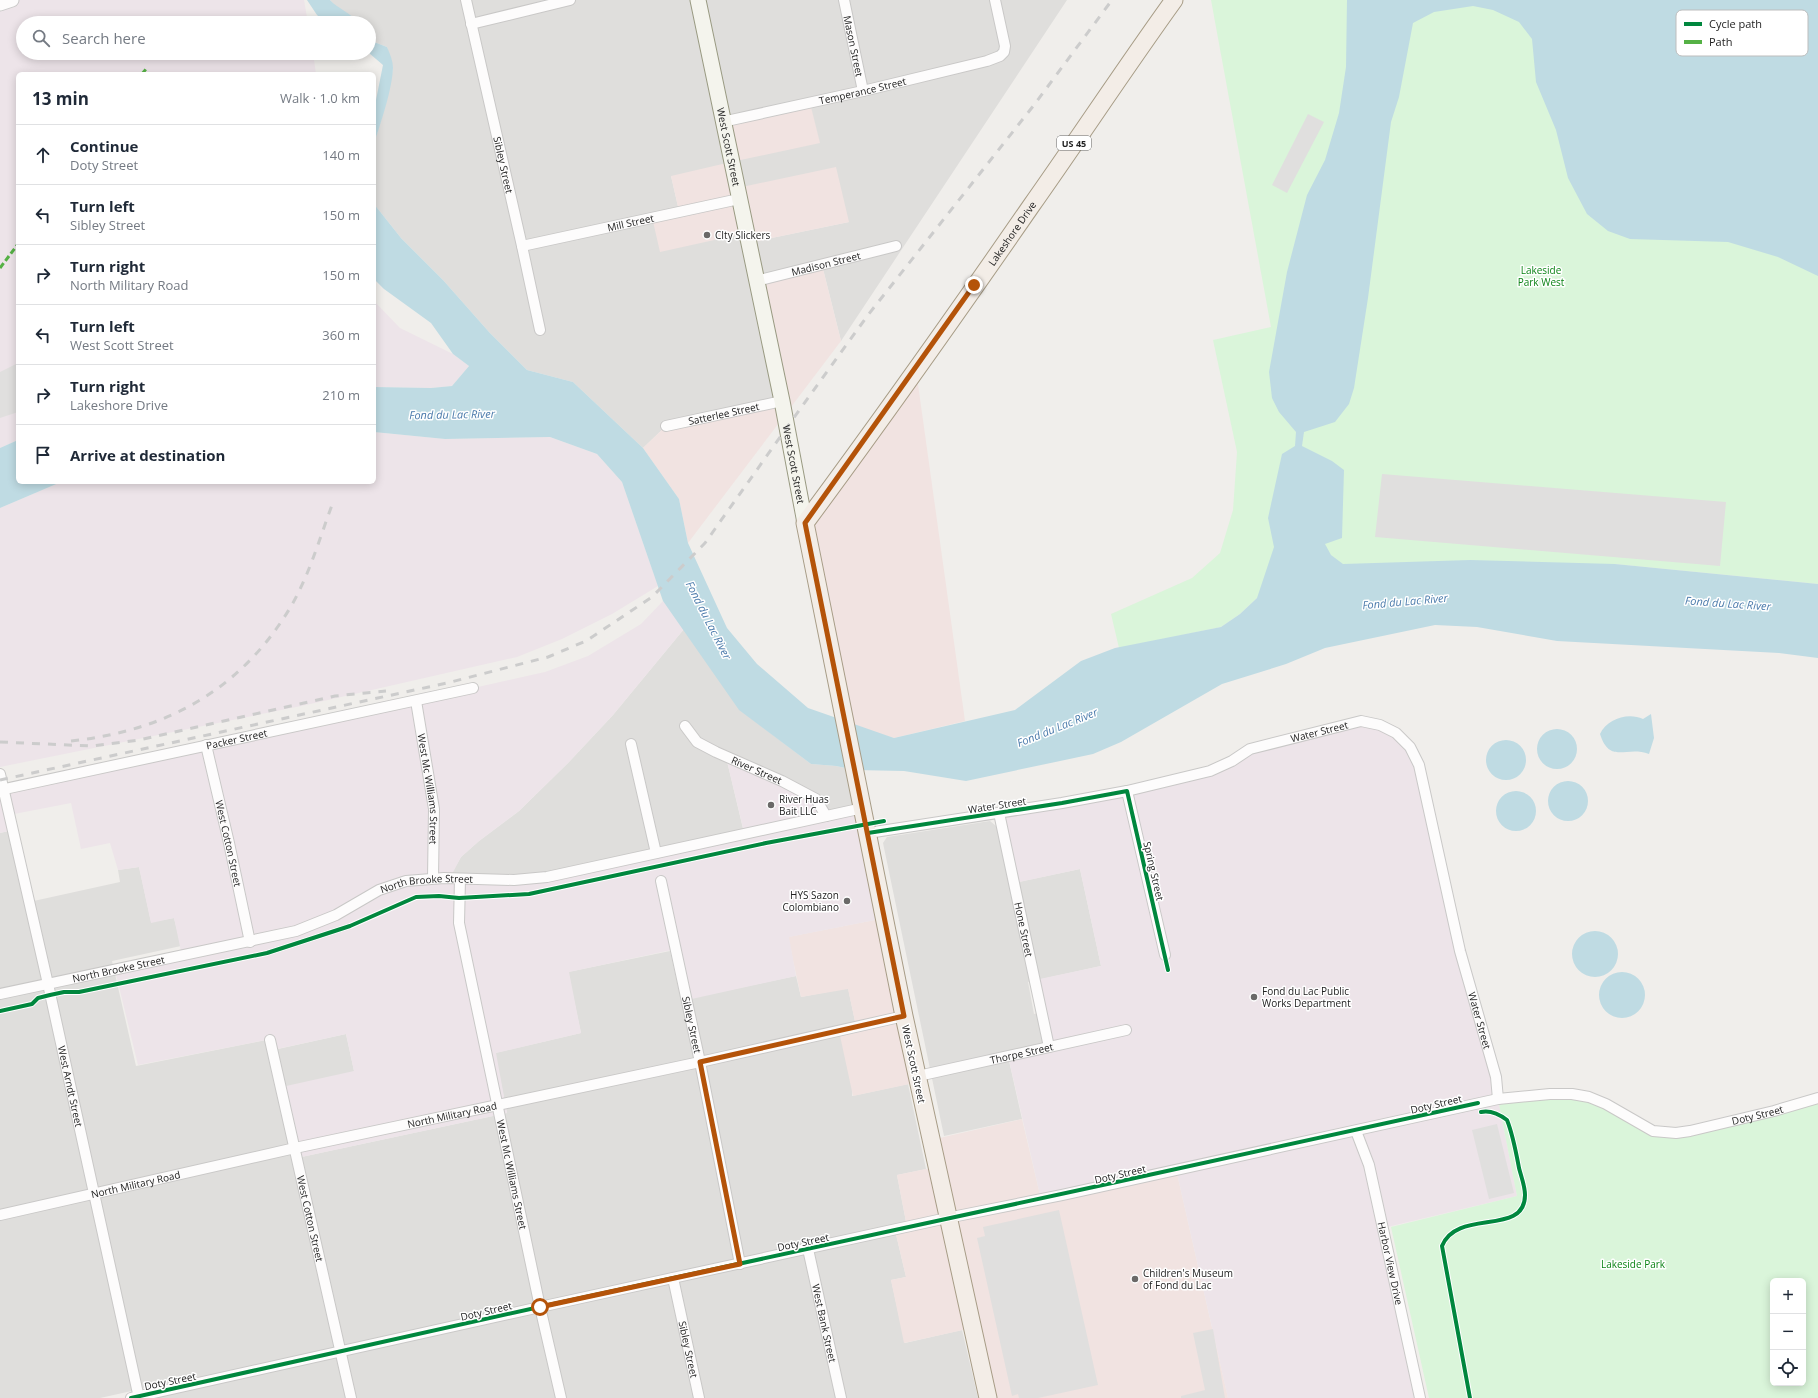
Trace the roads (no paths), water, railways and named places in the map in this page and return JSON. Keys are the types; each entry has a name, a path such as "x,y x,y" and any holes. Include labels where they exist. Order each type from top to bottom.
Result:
{"main road":[{"name":"West Scott Street","path":"698,0 722,122 740,199 782,401 904,1016 918,1076 947,1218 988,1398"},
{"name":"Lakeshore Drive","path":"805,523 1031,206 1174,0"}],"street":[{"path":"0,4 12,0"},
{"name":"Sibley Street","path":"466,0 540,330"},
{"path":"471,24 570,0"},
{"name":"Mason Street","path":"844,0 863,91"},
{"name":"Temperance Street","path":"722,122 987,62 1002,54 1005,43 995,0"},
{"name":"Mill Street","path":"522,246 740,199"},
{"name":"Madison Street","path":"756,281 896,246"},
{"name":"Satterlee Street","path":"666,426 782,401"},
{"name":"Packer Street","path":"2,790 473,688"},
{"name":"West Mc Williams Street","path":"416,701 434,809 433,878"},
{"name":"Water Street","path":"868,834 1127,791 1210,771 1232,761 1250,749 1361,721 1380,725 1396,733 1410,747 1420,768 1460,951 1496,1077 1498,1099"},
{"name":"River Street","path":"685,726 697,742 782,781 816,799 826,816"},
{"path":"631,744 656,853"},
{"name":"West Cotton Street","path":"206,745 250,942"},
{"name":"West Arndt Street","path":"0,774 2,790 48,984 94,1194 136,1398"},
{"name":"Spring Street","path":"1127,791 1164,956"},
{"name":"North Brooke Street","path":"0,994 296,931 336,915 376,891 391,885 412,880 433,878 498,881 528,880 583,870 863,808"},
{"name":"Hone Street","path":"1000,813 1049,1047"},
{"name":"West Mc Williams Street","path":"460,879 459,923 540,1307 561,1398"},
{"name":"Sibley Street","path":"661,881 700,1062 740,1264"},
{"name":"North Military Road","path":"0,1215 295,1148 700,1062 904,1016"},
{"name":"Thorpe Street","path":"918,1076 1126,1030"},
{"name":"West Cotton Street","path":"270,1040 351,1398"},
{"name":"Doty Street","path":"136,1398 540,1307 947,1218 1062,1195 1498,1099 1550,1094 1572,1094 1589,1097 1606,1104 1653,1131 1676,1133 1767,1113 1818,1098"},
{"name":"Harbor View Drive","path":"1356,1131 1369,1164 1420,1398"},
{"name":"West Bank Street","path":"808,1249 841,1398"},
{"name":"Sibley Street","path":"673,1278 699,1398"}],"water":[{"path":"307,0 330,0 352,16 318,16"},
{"name":"Fond du Lac River","path":"1347,0 1818,0 1818,276 1778,257 1728,242 1630,239 1608,231 1587,214 1568,178 1556,130 1536,82 1532,39 1519,22 1493,10 1473,6 1434,12 1413,23 1399,97 1391,122 1368,298 1354,388 1349,404 1335,422 1304,432 1302,446 1332,461 1344,470 1342,538 1325,544 1331,555 1343,564 1470,560 1615,564 1818,584 1818,658 1779,653 1557,641 1477,627 1435,625 1325,648 1286,664 1222,684 1121,742 1093,754 966,781 904,771 855,770 836,766 811,764 739,710 663,601 622,482 597,454 550,437 445,439 376,432 376,387 431,388 452,386 469,366 453,354 431,323 384,289 376,281 376,207 401,238 443,280 489,332 527,370 573,382 643,448 679,499 688,543 727,628 757,664 808,708 894,738 1015,710 1081,661 1115,648 1221,627 1240,614 1257,598 1274,547 1268,518 1282,454 1295,446 1296,432 1279,412 1272,398 1269,372 1287,272 1307,195 1325,160 1339,113 1346,67"},
{"path":"376,43 387,47 392,60 393,68 388,96 376,138 376,100 383,65 376,59"},
{"path":"16,441 16,484 56,484 0,508 0,448"},
{"path":"1651,714 1654,738 1649,754 1633,751 1614,752 1604,743 1600,734 1608,724 1618,718 1631,716 1643,719"},
{"path":"1553,729 1561,729 1568,732 1574,738 1577,749 1574,760 1568,766 1561,769 1553,769 1546,766 1540,760 1537,753 1537,745 1540,738 1546,732"},
{"path":"1510,740 1517,743 1523,749 1526,760 1525,768 1517,777 1510,780 1502,780 1495,777 1487,768 1486,756 1489,749 1498,741"},
{"path":"1572,781 1579,784 1585,790 1588,801 1587,809 1579,818 1572,821 1564,821 1557,818 1549,809 1548,797 1551,790 1560,782"},
{"path":"1520,791 1527,794 1533,800 1536,811 1535,819 1527,828 1520,831 1512,831 1505,828 1497,819 1496,807 1499,800 1508,792"},
{"path":"1591,931 1599,931 1608,935 1614,941 1618,954 1614,967 1608,973 1599,977 1591,977 1582,973 1576,967 1572,958 1572,950 1576,941 1582,935"},
{"path":"1622,972 1635,976 1641,982 1645,995 1641,1008 1635,1014 1622,1018 1609,1014 1603,1008 1599,995 1603,982 1609,976"}],"railway":[{"path":"0,780 447,683 548,657 586,641 652,597 705,543 868,315 1034,105 1112,0"},
{"path":"71,741 105,736 138,728 197,702 224,684 248,662 270,637 290,608 303,583 332,505"},
{"path":"0,742 91,746 139,740 335,696 386,691"}],"place":[{"name":"CIty Slickers","path":"707,235"},
{"name":"River Huas Bait LLC","path":"771,805"},
{"name":"HYS Sazon Colombiano","path":"847,901"},
{"name":"Fond du Lac Public Works Department","path":"1254,997"},
{"name":"Children's Museum of Fond du Lac","path":"1135,1279"}],"park label":[{"name":"Lakeside Park West","path":"1541,276"},
{"name":"Lakeside Park","path":"1633,1264"}]}
